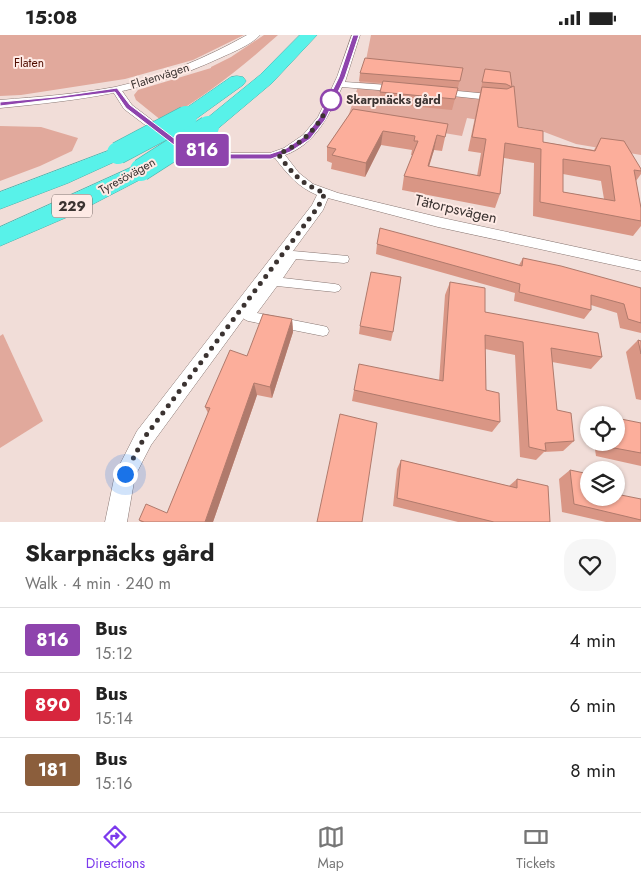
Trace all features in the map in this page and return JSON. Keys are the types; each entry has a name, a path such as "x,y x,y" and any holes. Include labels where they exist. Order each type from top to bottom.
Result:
{"highway":[{"name":"Tyresövägen","path":"0,201 118,153 186,117 243,77 288,35"},
{"name":"Tyresövägen","path":"0,237 64,209 141,170 208,127 266,79 309,35"}],"street":[{"name":"Flatenvägen","path":"0,104 117,90 205,61 255,35"},
{"path":"117,90 128,107 176,144 228,156 271,156 288,150 307,137 323,118 339,84 356,35"},
{"path":"339,84 409,90"},
{"path":"428,92 503,98"},
{"name":"Tätorpsvägen","path":"278,154 295,176 309,187 325,193 438,222 641,266"},
{"path":"116,522 125,474 144,438 318,207 325,193"},
{"path":"323,331 248,316 293,255 344,259"},
{"path":"274,281 335,288"}],"green space":[{"name":"Flaten","path":"0,35 244,35 193,60 125,79 21,95 0,96"},
{"path":"264,35 278,35 222,81 162,121 136,100 134,95 138,90 211,68"},
{"path":"371,35 641,35 641,155 576,144 539,130 467,118 462,136 348,117 365,65"},
{"path":"0,126 41,127 78,138 72,151 40,166 0,181"},
{"path":"3,334 43,421 0,448 0,336"}],"building":[{"path":"365,58 463,68 460,81 360,73"},
{"path":"485,69 510,72 512,87 506,84 482,82"},
{"path":"383,81 458,88 455,99 380,92"},
{"path":"514,86 518,127 543,131 543,142 595,151 601,138 624,141 641,169 641,171 634,170 641,208 641,221 540,202 541,149 505,143 500,194 404,176 418,141 414,141 415,136 383,131 366,163 332,155 336,149 327,147 353,109 448,124 445,137 437,135 428,166 480,176 486,139 472,137 482,87 507,89","holes":["563,159 610,166 615,201 563,192"]},
{"path":"380,228 522,266 523,258 561,266 641,288 641,323 628,319 624,304 591,295 591,310 519,292 520,284 377,244"},
{"path":"371,272 401,277 393,332 360,326"},
{"path":"450,282 485,288 485,312 598,333 602,357 551,348 557,410 571,413 574,441 545,443 546,451 529,447 523,342 485,335 486,390 499,393 500,422 354,390 359,364 443,381"},
{"path":"263,314 292,319 270,387 254,383 205,522 144,522 139,520 146,504 167,513 210,408 205,407 230,350 247,356"},
{"path":"638,340 641,341 641,354"},
{"path":"340,414 377,423 362,522 317,522"},
{"path":"625,420 641,423 641,453 625,450"},
{"path":"401,460 517,488 517,479 548,486 550,522 494,522 397,498"},
{"path":"570,470 580,472 580,505 574,504"},
{"path":"625,496 641,499 641,520 582,506 625,506"}],"bus line":[{"name":"816","path":"0,104 55,99 117,90 128,107 176,144 228,156 271,156 288,150 307,137 323,118 342,77 356,35"}],"place":[{"name":"Skarpnäcks gård","path":"331,100"}],"route":[{"path":"125,474 144,438 318,207 325,193 309,187 295,176 278,154 288,150 307,137 323,118 331,100"}]}
